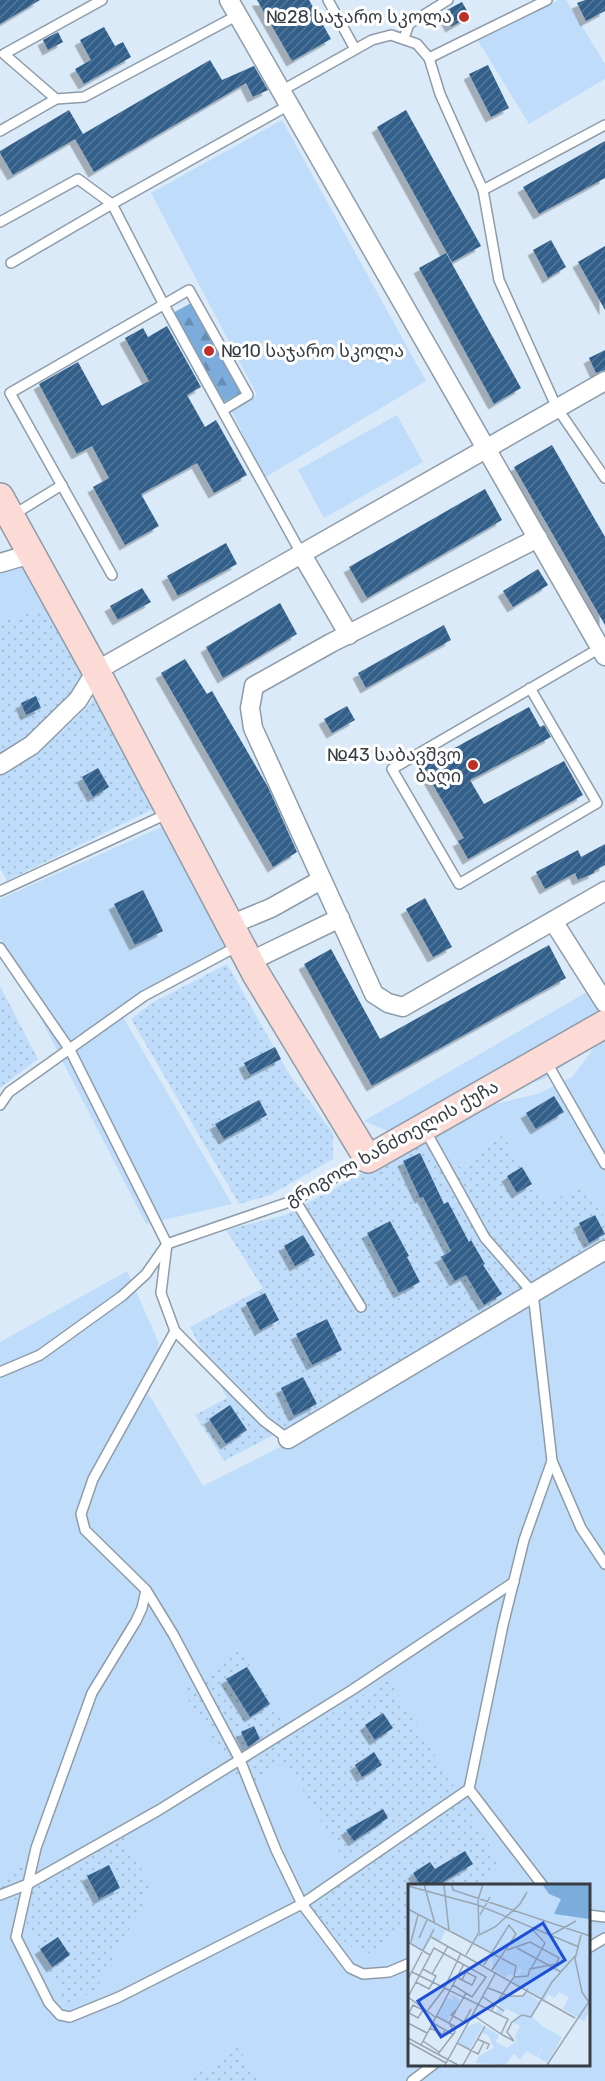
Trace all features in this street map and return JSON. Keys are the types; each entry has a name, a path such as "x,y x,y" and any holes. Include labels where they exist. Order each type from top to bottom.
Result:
{"street":[{"path":"233,8 603,652"},
{"path":"0,765 32,745 78,700 96,671 605,381"},
{"path":"5,507 96,671 240,944 368,1159"},
{"path":"538,538 254,686 250,708 253,728 374,994 388,1003 403,1006 605,891"},
{"path":"302,553 349,635"},
{"path":"0,563 31,554"},
{"path":"240,944 271,908 321,880"},
{"path":"240,944 340,918"},
{"path":"553,921 605,1003"},
{"name":"გრიგოლ ხანძთელის ქუჩა","path":"368,1159 605,1024"},
{"path":"288,1439 605,1250"}],"lane":[{"path":"56,99 2,53 102,0"},
{"path":"328,0 355,49"},
{"path":"404,38 409,24 448,0"},
{"path":"429,58 548,0"},
{"path":"0,131 56,99 84,97 233,8"},
{"path":"10,263 112,204 285,98 355,49 372,40 391,35 404,38 417,44 429,58 440,94 483,190 499,280 557,408 605,478"},
{"path":"483,190 605,125"},
{"path":"0,222 78,179 112,204 164,305 302,553"},
{"path":"112,574 10,393 189,290 249,395 223,410"},
{"path":"5,507 63,485"},
{"path":"530,688 597,803 459,884 392,769 530,688 603,652"},
{"path":"0,891 171,813"},
{"path":"0,1105 9,1092 144,996 240,944"},
{"path":"0,948 70,1050 167,1244 160,1293 175,1331 264,1421 288,1439"},
{"path":"545,1059 605,1164"},
{"path":"423,1127 485,1239 533,1293 552,1461 581,1528 605,1564"},
{"name":"გრიგოლ ხანძთელის ქუჩა","path":"167,1244 295,1200 368,1159"},
{"path":"295,1200 361,1307"},
{"path":"0,1372 40,1355 122,1296 146,1274 167,1244"},
{"path":"175,1331 93,1479 81,1514 85,1530 146,1590 173,1634 240,1760 276,1850 302,1904 350,1968 363,1974 372,1974 388,1972 408,1963"},
{"path":"146,1590 136,1621 92,1693 36,1848 16,1937 49,2003 60,2015 70,2017 119,1997 302,1904 469,1789 503,1625 524,1540 552,1461"},
{"path":"0,1895 28,1884 159,1810 352,1690 514,1582"},
{"path":"469,1789 541,1884"},
{"path":"590,1915 605,1917"},
{"path":"590,1947 605,1938"},
{"path":"412,2081 431,2066"}],"shaded area":[{"path":"558,0 566,0 605,64 605,79 529,124 477,39"},
{"path":"282,120 426,381 264,478 231,410 257,395 151,193"},
{"path":"397,415 423,462 324,518 298,470"},
{"path":"27,566 48,608 0,622 0,574"},
{"path":"48,608 81,664 82,685 29,736 0,755 0,622"},
{"path":"99,695 159,806 7,881 0,868 0,775 63,730"},
{"path":"168,824 231,946 119,1010 232,1204 146,1224 0,939 0,899"},
{"path":"227,964 288,1072 333,1133 333,1159 270,1195 239,1204 131,1019 152,1003"},
{"path":"0,986 38,1059 0,1088"},
{"path":"587,992 602,1014 578,1055 544,1079 460,1100 401,1137 364,1121"},
{"path":"605,1034 605,1218 582,1184 547,1206 503,1135 446,1176 430,1137 456,1114 540,1093 572,1077"},
{"path":"503,1135 547,1205 582,1184 605,1218 605,1244 304,1419 224,1461 195,1415 227,1398 190,1327 263,1288 226,1230 285,1215 430,1137 446,1176"},
{"path":"605,1261 605,2081 0,2081 0,1342 127,1271 159,1343 148,1393 203,1486 294,1440"},
{"path":"240,1650 293,1736 389,1680 455,1788 346,1863 286,1762 244,1788 182,1690"},
{"path":"464,1799 501,1867 475,1884 408,1884 408,1927 363,1957 305,1908"},
{"path":"119,1829 152,1888 96,1989 67,2007 13,1895 0,1902 0,1879 23,1864 33,1881"},
{"path":"237,2047 262,2081 188,2081"}],"green space":[{"path":"193,302 244,391 222,403 171,314"}],"building":[{"path":"0,0 40,0 0,24"},
{"path":"257,0 309,0 331,39 292,61"},
{"path":"585,0 605,0 605,11 586,21 577,3"},
{"path":"462,2 470,16 451,27 443,12"},
{"path":"104,27 115,46 123,42 131,57 84,84 75,69 91,60 80,40"},
{"path":"58,32 63,42 48,50 43,40"},
{"path":"210,60 222,80 254,66 268,90 253,97 246,83 94,172 75,139 13,175 0,153 69,110 83,134"},
{"path":"488,65 509,108 491,117 469,74"},
{"path":"406,110 481,246 452,262 377,127"},
{"path":"605,141 605,178 539,214 523,187"},
{"path":"551,240 566,267 548,278 533,250"},
{"path":"605,246 605,310 578,262"},
{"path":"446,253 521,388 494,404 419,268"},
{"path":"167,326 201,387 187,395 205,427 216,420 247,475 214,493 197,463 141,494 159,526 125,545 93,487 109,478 92,446 77,454 39,384 78,362 102,406 149,381 125,338 143,328 148,337"},
{"path":"605,350 605,370 596,373 589,358"},
{"path":"552,445 605,537 605,625 514,467"},
{"path":"485,489 502,520 367,598 349,567"},
{"path":"226,543 237,564 178,596 167,576"},
{"path":"538,569 548,585 513,607 503,591"},
{"path":"142,588 151,602 118,620 110,606"},
{"path":"280,603 297,634 223,678 206,647"},
{"path":"444,625 451,640 366,688 358,673"},
{"path":"185,659 207,694 212,691 268,787 297,852 273,867 161,673"},
{"path":"36,696 41,708 26,715 21,703"},
{"path":"347,706 355,720 332,733 324,719"},
{"path":"529,707 540,727 544,725 551,737 470,780 484,804 564,761 583,795 468,859 458,841 464,838 422,766"},
{"path":"98,768 109,787 93,797 82,777"},
{"path":"605,844 605,865 578,880 575,873 545,889 536,872 578,850 581,857"},
{"path":"143,890 163,931 135,945 114,904"},
{"path":"425,898 452,947 433,957 406,909"},
{"path":"549,945 566,978 372,1086 304,964 331,949 380,1039"},
{"path":"275,1047 281,1059 250,1075 244,1063"},
{"path":"554,1096 564,1112 536,1129 526,1113"},
{"path":"259,1100 267,1115 224,1139 215,1124"},
{"path":"420,1153 444,1204 448,1202 469,1242 471,1240 485,1264 483,1265 502,1294 484,1305 466,1275 455,1281 441,1257 451,1251 423,1197 420,1198 403,1161"},
{"path":"522,1167 532,1184 517,1193 507,1176"},
{"path":"595,1215 605,1234 589,1243 579,1223"},
{"path":"390,1221 420,1282 399,1293 367,1233"},
{"path":"303,1235 315,1255 295,1266 284,1246"},
{"path":"265,1293 279,1320 260,1330 246,1303"},
{"path":"327,1319 342,1350 312,1365 296,1334"},
{"path":"303,1377 317,1404 294,1416 281,1388"},
{"path":"230,1405 247,1430 226,1444 209,1419"},
{"path":"247,1667 270,1704 250,1717 226,1679"},
{"path":"383,1713 393,1728 375,1740 365,1725"},
{"path":"254,1726 260,1739 248,1747 241,1732"},
{"path":"374,1752 382,1765 362,1777 355,1765"},
{"path":"383,1809 388,1818 354,1841 346,1830"},
{"path":"465,1851 473,1864 439,1884 420,1884 413,1873 430,1862 435,1869"},
{"path":"109,1865 120,1888 99,1899 87,1876"},
{"path":"58,1937 70,1955 52,1967 40,1949"}],"place":[{"name":"№28 საჯარო სკოლა","path":"464,17"},
{"name":"№10 საჯარო სკოლა","path":"209,351"},
{"name":"№43 საბავშვო ბაღი","path":"473,765"}]}
